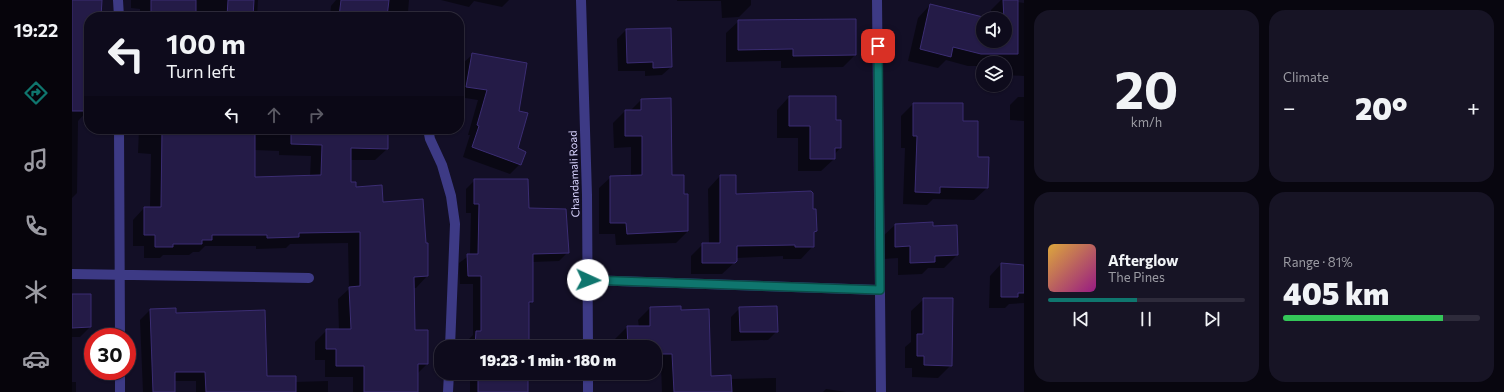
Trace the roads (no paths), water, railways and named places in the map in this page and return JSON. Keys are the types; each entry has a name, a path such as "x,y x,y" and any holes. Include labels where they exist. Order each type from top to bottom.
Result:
{"street":[{"path":"118,0 118,12"},
{"name":"Chandamali Road","path":"581,0 587,195 588,340"},
{"path":"877,0 881,392"},
{"path":"119,134 120,328"},
{"path":"429,134 442,165 451,196 455,224 450,340"},
{"path":"72,274 309,278"},
{"path":"588,280 880,290"},
{"path":"120,380 120,392"},
{"path":"448,392 449,380"},
{"path":"588,380 588,392"}]}
